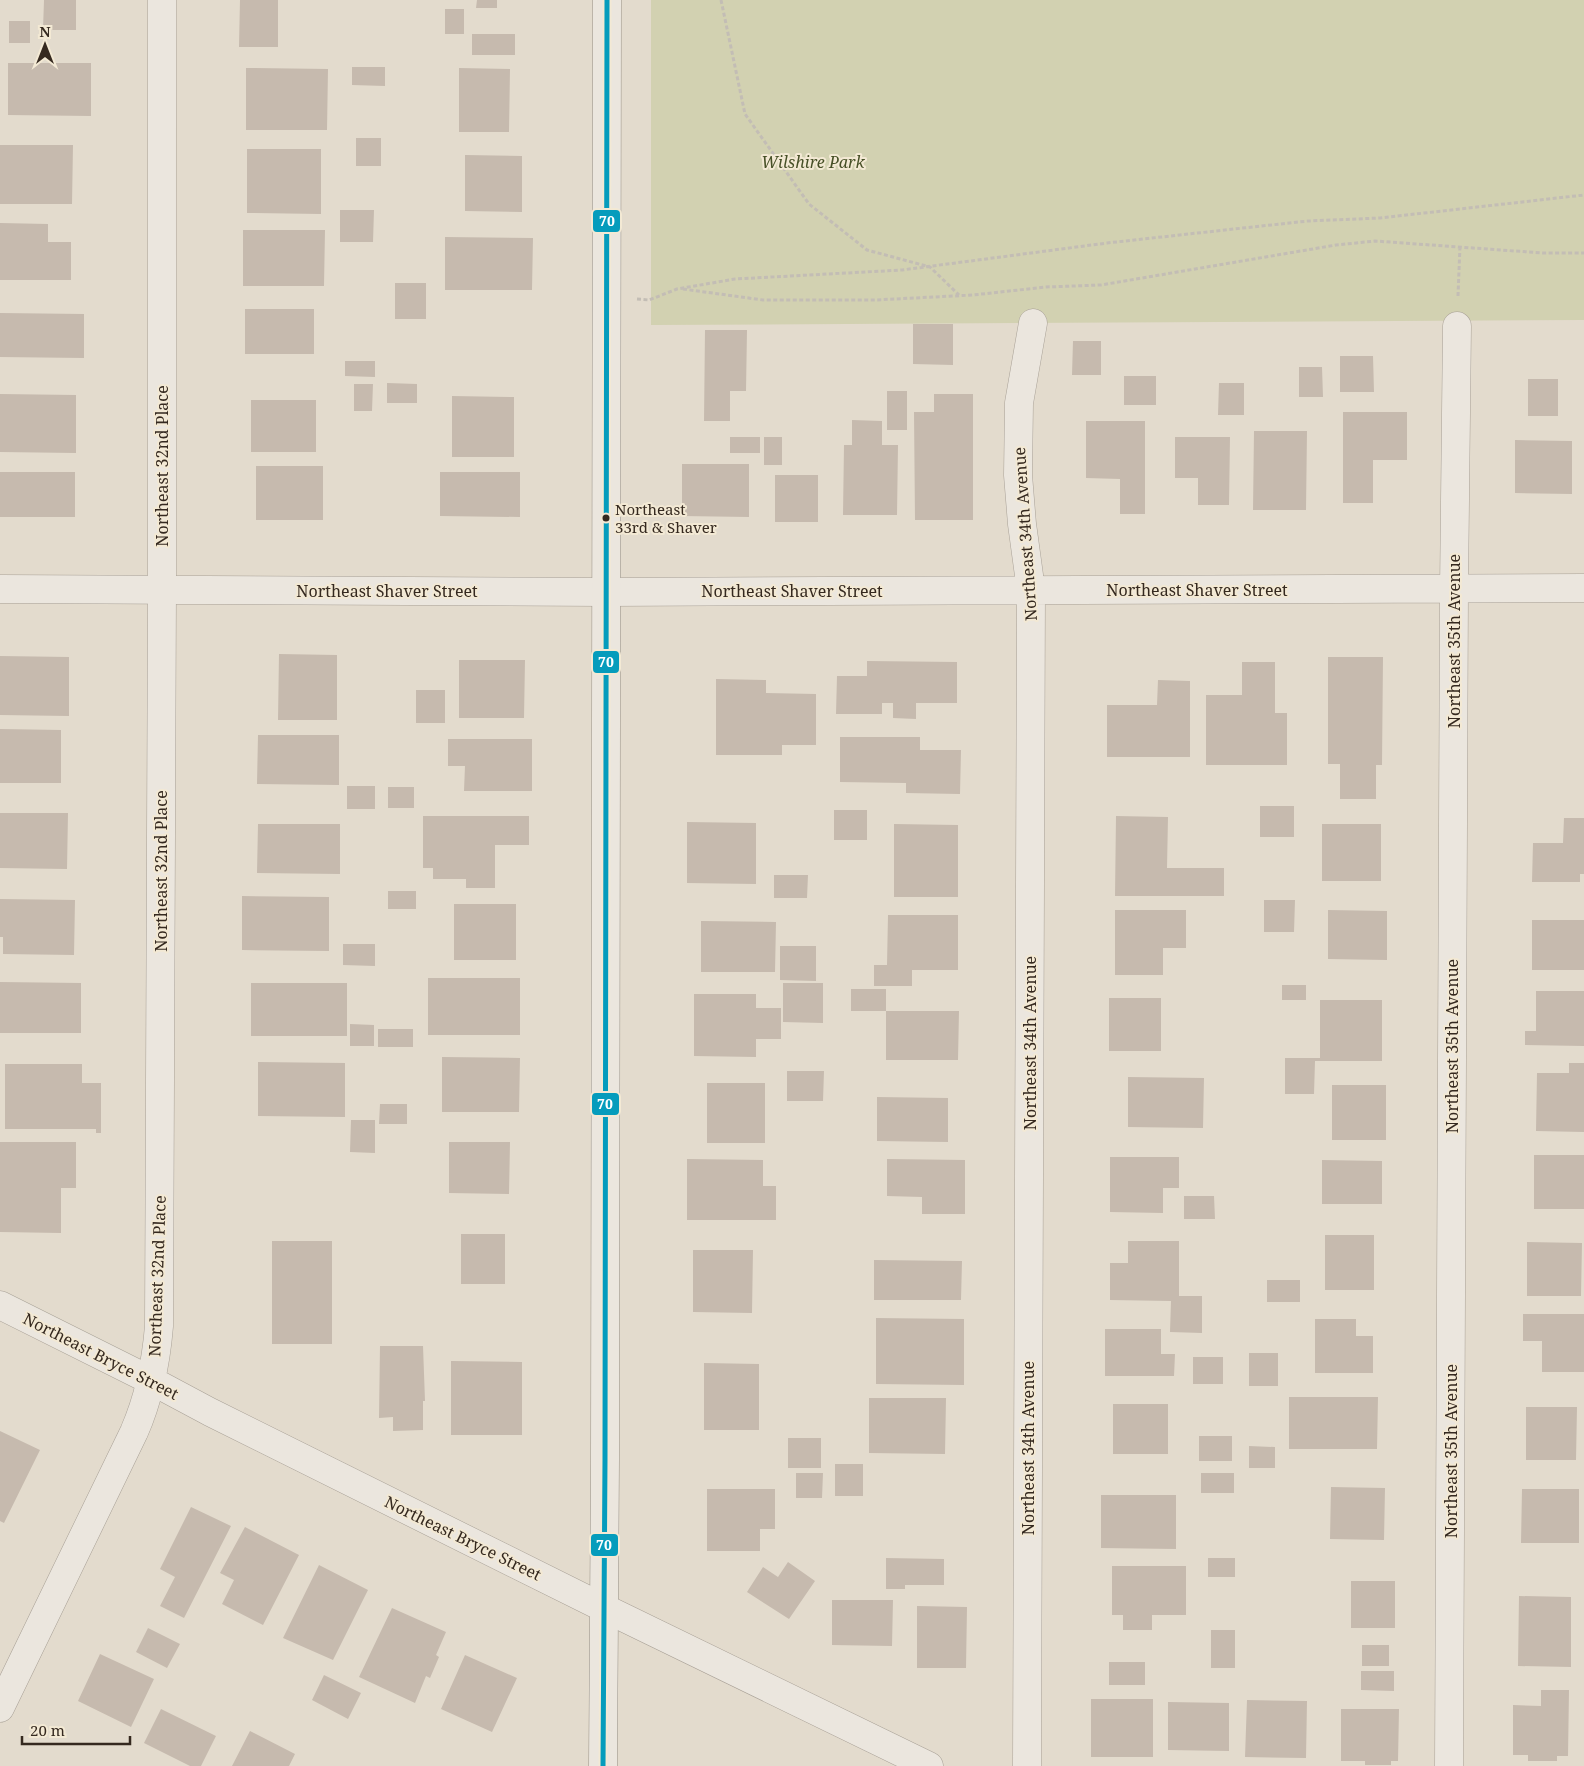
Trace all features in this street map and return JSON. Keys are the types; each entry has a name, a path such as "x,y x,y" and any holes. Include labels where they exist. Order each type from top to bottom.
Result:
{"street":[{"name":"Northeast 32nd Place","path":"0,1708 134,1432 144,1409 157,1353 159,1326 162,590 162,0"},
{"path":"603,1766 607,0"},
{"name":"Northeast 34th Avenue","path":"1027,1766 1032,590 1022,524 1018,466 1018,403 1033,322"},
{"name":"Northeast 35th Avenue","path":"1449,1766 1454,589 1457,326"},
{"name":"Northeast Shaver Street","path":"0,589 606,592 1584,588"},
{"name":"Northeast Bryce Street","path":"0,1305 604,1608 929,1766"}],"path":[{"path":"721,0 745,114 809,204 866,250 930,267 959,295"},
{"path":"648,300 677,289 734,279 902,270 1107,243 1234,229 1308,221 1380,218 1584,195"},
{"path":"677,289 763,300 875,300 959,295 1046,287 1101,285 1336,245 1375,241 1544,253 1584,253"},
{"path":"1457,326 1460,246"}],"green space":[{"name":"Wilshire Park","path":"651,0 1584,0 1584,320 651,325"}],"building":[{"path":"44,0 76,0 76,30 43,30"},
{"path":"240,0 278,0 278,47 239,47"},
{"path":"477,0 497,0 497,8 476,8"},
{"path":"445,9 464,9 464,34 445,34"},
{"path":"9,21 30,21 30,43 9,43"},
{"path":"472,34 515,34 515,55 472,55"},
{"path":"8,63 91,63 91,116 8,115"},
{"path":"352,67 385,67 385,86 352,85"},
{"path":"246,68 328,69 327,130 246,130"},
{"path":"459,68 510,69 509,132 459,132"},
{"path":"356,138 381,138 381,166 356,166"},
{"path":"0,145 73,145 72,204 0,204"},
{"path":"247,149 321,149 321,214 247,213"},
{"path":"465,155 522,156 522,212 465,211"},
{"path":"340,210 374,210 373,242 340,242"},
{"path":"0,223 48,224 48,242 71,242 71,280 0,280"},
{"path":"243,230 325,230 324,286 243,286"},
{"path":"445,237 533,238 532,290 445,290"},
{"path":"395,283 426,283 426,319 395,319"},
{"path":"245,309 314,309 314,354 245,354"},
{"path":"0,313 84,314 84,358 0,357"},
{"path":"913,324 953,324 953,365 913,364"},
{"path":"705,330 747,330 746,391 730,391 730,421 704,421"},
{"path":"1073,341 1101,341 1101,375 1072,375"},
{"path":"1340,356 1373,356 1374,392 1340,392"},
{"path":"345,361 375,361 375,377 345,376"},
{"path":"1299,367 1322,367 1323,397 1299,397"},
{"path":"1124,376 1156,376 1156,405 1124,405"},
{"path":"1528,379 1558,379 1558,416 1528,416"},
{"path":"387,383 417,384 417,403 387,403"},
{"path":"1219,383 1244,383 1244,415 1218,415"},
{"path":"354,384 373,384 372,411 354,411"},
{"path":"887,391 907,391 907,430 887,430"},
{"path":"0,394 76,395 76,453 0,452"},
{"path":"934,394 973,394 973,520 915,520 914,412 934,412"},
{"path":"452,396 514,397 514,457 452,457"},
{"path":"251,400 316,400 316,452 251,452"},
{"path":"1343,412 1407,412 1407,460 1373,460 1373,503 1343,503"},
{"path":"852,420 882,421 882,445 898,445 897,515 843,515 844,445 852,445"},
{"path":"1086,421 1145,421 1145,514 1120,514 1120,479 1086,478"},
{"path":"1254,431 1307,431 1306,510 1253,510"},
{"path":"730,437 760,437 760,453 730,453"},
{"path":"764,437 782,437 782,465 764,465"},
{"path":"1175,437 1230,437 1229,505 1198,505 1198,478 1175,478"},
{"path":"1515,440 1572,441 1572,494 1515,493"},
{"path":"682,464 749,464 749,517 682,516"},
{"path":"256,466 323,466 323,520 256,520"},
{"path":"0,472 75,472 75,517 0,517"},
{"path":"440,472 520,472 520,517 440,516"},
{"path":"775,475 818,475 818,522 775,522"},
{"path":"279,654 337,655 337,720 278,720"},
{"path":"0,656 69,657 69,716 0,715"},
{"path":"1328,657 1383,657 1382,765 1376,765 1376,799 1340,799 1340,764 1328,764"},
{"path":"459,660 525,660 524,718 459,718"},
{"path":"867,661 957,662 957,703 916,703 916,719 893,718 893,703 882,703 882,714 836,714 837,676 867,676"},
{"path":"1242,662 1275,662 1275,713 1287,713 1287,765 1206,765 1206,695 1242,695"},
{"path":"716,679 766,680 766,693 816,694 816,745 782,745 782,755 716,755"},
{"path":"1158,680 1190,681 1190,757 1107,757 1107,705 1157,705"},
{"path":"416,690 445,690 445,723 416,723"},
{"path":"0,729 61,730 61,783 0,783"},
{"path":"258,735 339,735 339,785 257,784"},
{"path":"840,737 920,737 920,750 961,750 960,794 906,793 906,783 840,782"},
{"path":"448,739 532,739 532,791 464,791 465,766 448,766"},
{"path":"347,786 375,786 375,809 347,809"},
{"path":"388,787 414,787 414,808 388,808"},
{"path":"1260,806 1294,806 1294,837 1260,837"},
{"path":"834,810 867,810 867,840 834,840"},
{"path":"0,813 68,813 67,869 0,868"},
{"path":"423,816 529,816 529,845 495,845 495,888 466,888 466,879 433,879 433,868 423,868"},
{"path":"1116,816 1168,817 1167,868 1224,868 1224,896 1115,896"},
{"path":"1564,818 1584,818 1584,874 1580,874 1580,882 1532,882 1533,843 1563,843"},
{"path":"687,822 756,823 756,884 687,883"},
{"path":"258,824 340,824 340,874 257,873"},
{"path":"894,824 958,825 958,897 894,897"},
{"path":"1322,824 1381,824 1381,881 1322,881"},
{"path":"774,875 808,875 807,898 774,898"},
{"path":"388,891 416,891 416,909 388,909"},
{"path":"242,896 329,897 329,951 242,950"},
{"path":"0,899 75,900 74,955 3,954 3,937 0,937"},
{"path":"1264,900 1295,900 1294,932 1264,932"},
{"path":"454,904 516,904 516,960 454,960"},
{"path":"1115,910 1186,910 1186,948 1163,948 1163,975 1115,975"},
{"path":"1328,910 1387,911 1387,960 1328,959"},
{"path":"888,915 958,915 958,970 912,970 912,986 874,986 874,965 887,965"},
{"path":"1532,920 1584,920 1584,970 1532,970"},
{"path":"701,921 776,922 775,972 701,972"},
{"path":"343,944 375,944 375,966 343,965"},
{"path":"780,946 816,946 816,981 780,980"},
{"path":"428,978 520,978 520,1035 428,1035"},
{"path":"0,982 81,983 81,1033 0,1033"},
{"path":"251,983 347,983 347,1036 251,1036"},
{"path":"783,983 823,983 823,1023 783,1022"},
{"path":"1282,985 1306,985 1306,1000 1282,1000"},
{"path":"851,989 886,989 886,1011 851,1011"},
{"path":"1536,991 1584,991 1584,1046 1525,1045 1525,1031 1536,1031"},
{"path":"694,994 756,994 756,1008 781,1008 781,1039 756,1039 756,1057 694,1056"},
{"path":"1109,998 1161,998 1161,1051 1109,1051"},
{"path":"1320,1000 1382,1000 1382,1061 1315,1061 1314,1094 1285,1094 1285,1058 1320,1058"},
{"path":"886,1011 959,1011 958,1060 886,1060"},
{"path":"350,1024 374,1025 374,1046 350,1046"},
{"path":"378,1029 413,1029 413,1047 378,1047"},
{"path":"442,1057 520,1058 519,1112 442,1112"},
{"path":"258,1062 345,1063 345,1117 258,1116"},
{"path":"1569,1063 1584,1063 1584,1132 1536,1131 1537,1073 1569,1073"},
{"path":"5,1064 82,1064 82,1083 101,1083 101,1133 96,1133 96,1129 5,1129"},
{"path":"787,1071 824,1071 823,1101 787,1101"},
{"path":"1128,1077 1204,1078 1203,1128 1128,1127"},
{"path":"707,1083 765,1083 765,1143 707,1143"},
{"path":"1332,1085 1386,1085 1386,1140 1332,1140"},
{"path":"877,1097 948,1098 948,1142 877,1141"},
{"path":"380,1104 407,1104 407,1124 379,1124"},
{"path":"351,1120 375,1120 375,1153 350,1152"},
{"path":"0,1142 76,1142 76,1188 61,1188 61,1233 0,1232"},
{"path":"449,1142 510,1142 509,1194 449,1193"},
{"path":"1534,1155 1584,1155 1584,1209 1534,1209"},
{"path":"1110,1157 1179,1157 1179,1188 1163,1188 1163,1213 1110,1212"},
{"path":"687,1159 763,1160 763,1186 776,1186 776,1220 687,1220"},
{"path":"887,1159 965,1160 965,1214 922,1214 922,1197 887,1196"},
{"path":"1322,1160 1382,1161 1382,1204 1322,1204"},
{"path":"1184,1196 1214,1196 1215,1219 1184,1219"},
{"path":"461,1234 505,1234 505,1284 461,1284"},
{"path":"1325,1235 1374,1235 1374,1290 1325,1290"},
{"path":"272,1241 332,1241 332,1344 272,1344"},
{"path":"1128,1241 1179,1241 1179,1296 1202,1296 1202,1333 1170,1332 1171,1301 1110,1300 1110,1263 1128,1263"},
{"path":"1527,1242 1582,1243 1581,1296 1527,1296"},
{"path":"693,1250 753,1250 752,1313 693,1312"},
{"path":"874,1260 962,1261 961,1300 874,1300"},
{"path":"1267,1280 1300,1280 1300,1302 1267,1302"},
{"path":"1523,1314 1584,1314 1584,1372 1542,1372 1542,1341 1523,1341"},
{"path":"876,1318 964,1319 964,1385 876,1384"},
{"path":"1315,1319 1356,1319 1356,1336 1373,1336 1373,1373 1315,1373"},
{"path":"1105,1329 1161,1329 1161,1354 1175,1354 1174,1376 1105,1376"},
{"path":"380,1346 423,1346 425,1401 423,1401 423,1430 393,1431 393,1417 379,1418"},
{"path":"1249,1353 1278,1353 1278,1386 1249,1386"},
{"path":"1193,1357 1223,1357 1223,1384 1193,1384"},
{"path":"451,1361 522,1362 522,1435 451,1435"},
{"path":"704,1363 759,1364 759,1430 704,1430"},
{"path":"1289,1397 1378,1397 1377,1449 1289,1449"},
{"path":"869,1398 946,1398 945,1454 869,1453"},
{"path":"1113,1404 1168,1404 1168,1454 1113,1454"},
{"path":"1526,1407 1577,1407 1576,1460 1526,1460"},
{"path":"0,1431 40,1450 4,1523 0,1521"},
{"path":"1199,1436 1232,1436 1232,1461 1199,1461"},
{"path":"788,1438 821,1438 821,1468 788,1468"},
{"path":"1249,1446 1275,1447 1275,1468 1249,1468"},
{"path":"835,1464 863,1464 863,1496 835,1496"},
{"path":"796,1473 823,1473 822,1498 796,1498"},
{"path":"1201,1473 1234,1473 1234,1493 1201,1493"},
{"path":"1331,1487 1385,1488 1384,1540 1330,1539"},
{"path":"707,1489 775,1489 775,1529 760,1529 760,1551 707,1551"},
{"path":"1522,1489 1579,1489 1579,1543 1521,1543"},
{"path":"1101,1495 1176,1495 1176,1549 1101,1548"},
{"path":"191,1507 231,1526 184,1618 160,1606 175,1577 160,1569"},
{"path":"245,1527 299,1555 263,1625 222,1604 234,1580 220,1573"},
{"path":"886,1558 944,1559 944,1585 905,1585 905,1589 886,1589"},
{"path":"1208,1558 1235,1558 1235,1577 1208,1577"},
{"path":"788,1562 815,1581 789,1619 747,1592 763,1567 778,1577"},
{"path":"319,1565 368,1590 333,1660 283,1638"},
{"path":"1112,1566 1186,1566 1186,1615 1152,1615 1152,1630 1123,1630 1123,1615 1112,1615"},
{"path":"1351,1581 1395,1581 1395,1628 1351,1628"},
{"path":"1519,1596 1571,1597 1571,1667 1518,1666"},
{"path":"832,1600 893,1600 892,1646 832,1645"},
{"path":"917,1606 967,1607 966,1668 917,1668"},
{"path":"392,1608 446,1632 436,1655 439,1657 430,1678 426,1676 415,1703 359,1677"},
{"path":"148,1628 180,1644 167,1668 136,1652"},
{"path":"1211,1630 1235,1630 1235,1668 1211,1668"},
{"path":"1362,1645 1389,1645 1389,1666 1362,1666"},
{"path":"100,1654 154,1679 131,1727 78,1701"},
{"path":"465,1655 517,1678 492,1732 441,1709"},
{"path":"1109,1662 1145,1662 1145,1685 1109,1685"},
{"path":"1361,1671 1394,1671 1394,1691 1361,1690"},
{"path":"324,1675 361,1693 348,1719 312,1700"},
{"path":"1541,1690 1569,1690 1568,1756 1557,1756 1557,1761 1528,1761 1528,1755 1513,1755 1513,1705 1541,1706"},
{"path":"1091,1699 1153,1699 1153,1757 1091,1757"},
{"path":"1247,1700 1307,1701 1306,1758 1245,1757"},
{"path":"1168,1702 1229,1703 1229,1751 1168,1750"},
{"path":"161,1709 216,1736 201,1766 190,1766 144,1743"},
{"path":"1341,1709 1399,1709 1398,1761 1391,1761 1391,1765 1365,1765 1365,1761 1341,1761"},
{"path":"250,1731 295,1754 289,1766 232,1766"}],"transit line":[{"name":"70","path":"603,1766 607,0"}],"place":[{"name":"Northeast 33rd & Shaver","path":"606,518"}]}
